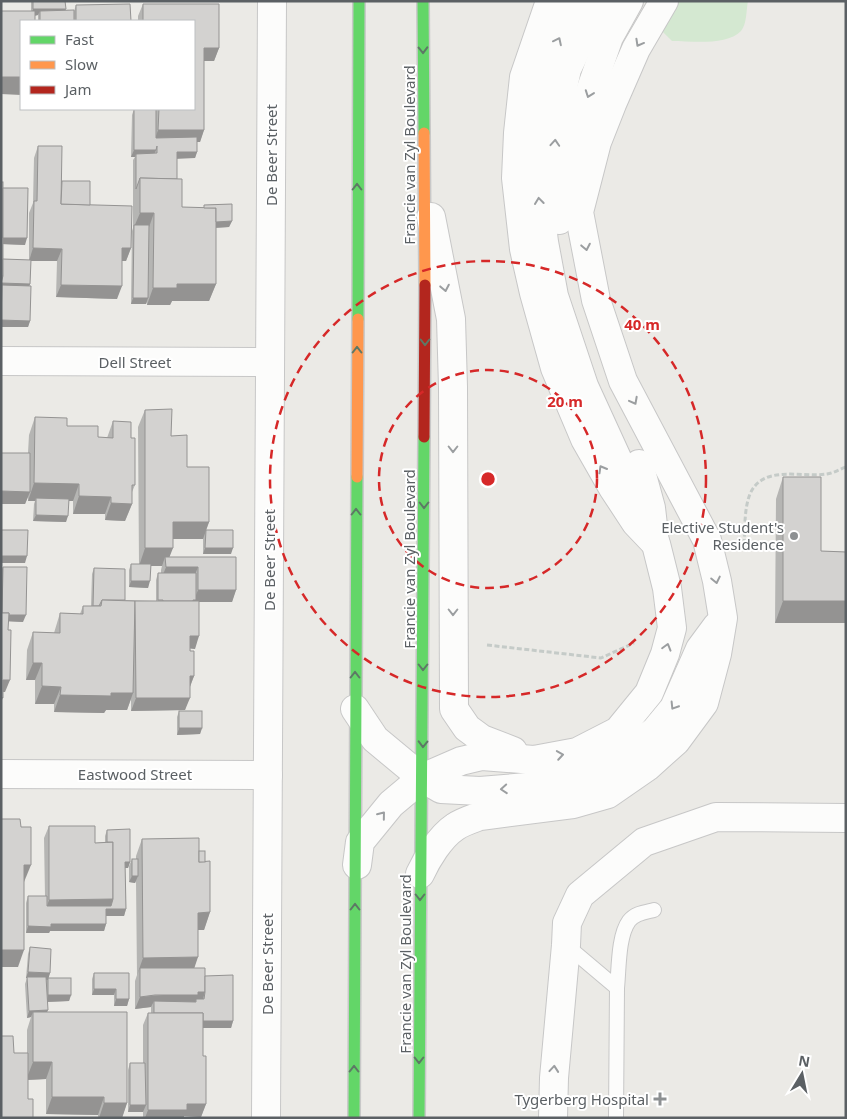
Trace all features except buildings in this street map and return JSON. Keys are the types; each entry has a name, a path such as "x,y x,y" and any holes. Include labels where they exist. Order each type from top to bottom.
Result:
{"main road":[{"path":"354,1118 354,709 359,1"},
{"name":"Francie van Zyl Boulevard","path":"419,1118 425,188 423,1"}],"street":[{"name":"De Beer Street","path":"266,1118 272,1"},
{"path":"551,1 524,77 518,133 516,178 524,249 534,294 556,368 585,439 636,523 655,543"},
{"path":"578,1 550,56 539,105 536,176 544,242 554,296 584,386 655,543"},
{"path":"355,874 360,842 391,804 422,778 461,761 482,756 534,760 577,752 618,731 649,693 665,654 672,628 667,588 655,543 651,508 636,457 590,353 577,311 562,246 556,197 554,153 557,114 567,69 600,1"},
{"path":"420,874 428,855 453,828 467,821 480,816 573,804 608,794 647,767 676,741 704,703 717,654 723,618 717,581 707,540 623,381 596,300 579,212 575,166 579,123 609,36 629,1"},
{"path":"579,212 597,142 609,112 636,49 664,1"},
{"path":"425,188 452,319 454,709 467,728 482,739 534,760"},
{"name":"Dell Street","path":"1,362 270,362"},
{"path":"354,709 375,740 422,778 441,789 480,791 574,780 604,770 655,731 674,708 700,650 723,618"},
{"name":"Eastwood Street","path":"1,774 268,775"},
{"path":"553,1118 554,1078 567,923 580,895 644,842 716,817 846,818"}],"lane":[{"path":"616,1118 617,988 622,934 630,920 641,913 654,910"},
{"path":"566,944 617,988"}],"path":[{"path":"744,544 750,494 759,482 770,476 828,474 846,467"},
{"path":"478,644 601,658 635,642"}],"green space":[{"path":"678,1 748,1 744,25 735,36 718,41 672,41 661,30"}],"traffic: fast":[{"path":"358,319 359,1"},
{"path":"423,1 424,133"},
{"path":"419,1118 424,437"},
{"path":"354,1118 357,477"}],"traffic: slow":[{"path":"424,133 425,285"},
{"path":"357,477 358,319"}],"traffic: jam":[{"path":"424,437 425,285"}],"place":[{"name":"Elective Student's Residence","path":"794,536"},
{"name":"Tygerberg Hospital","path":"660,1099"}]}
